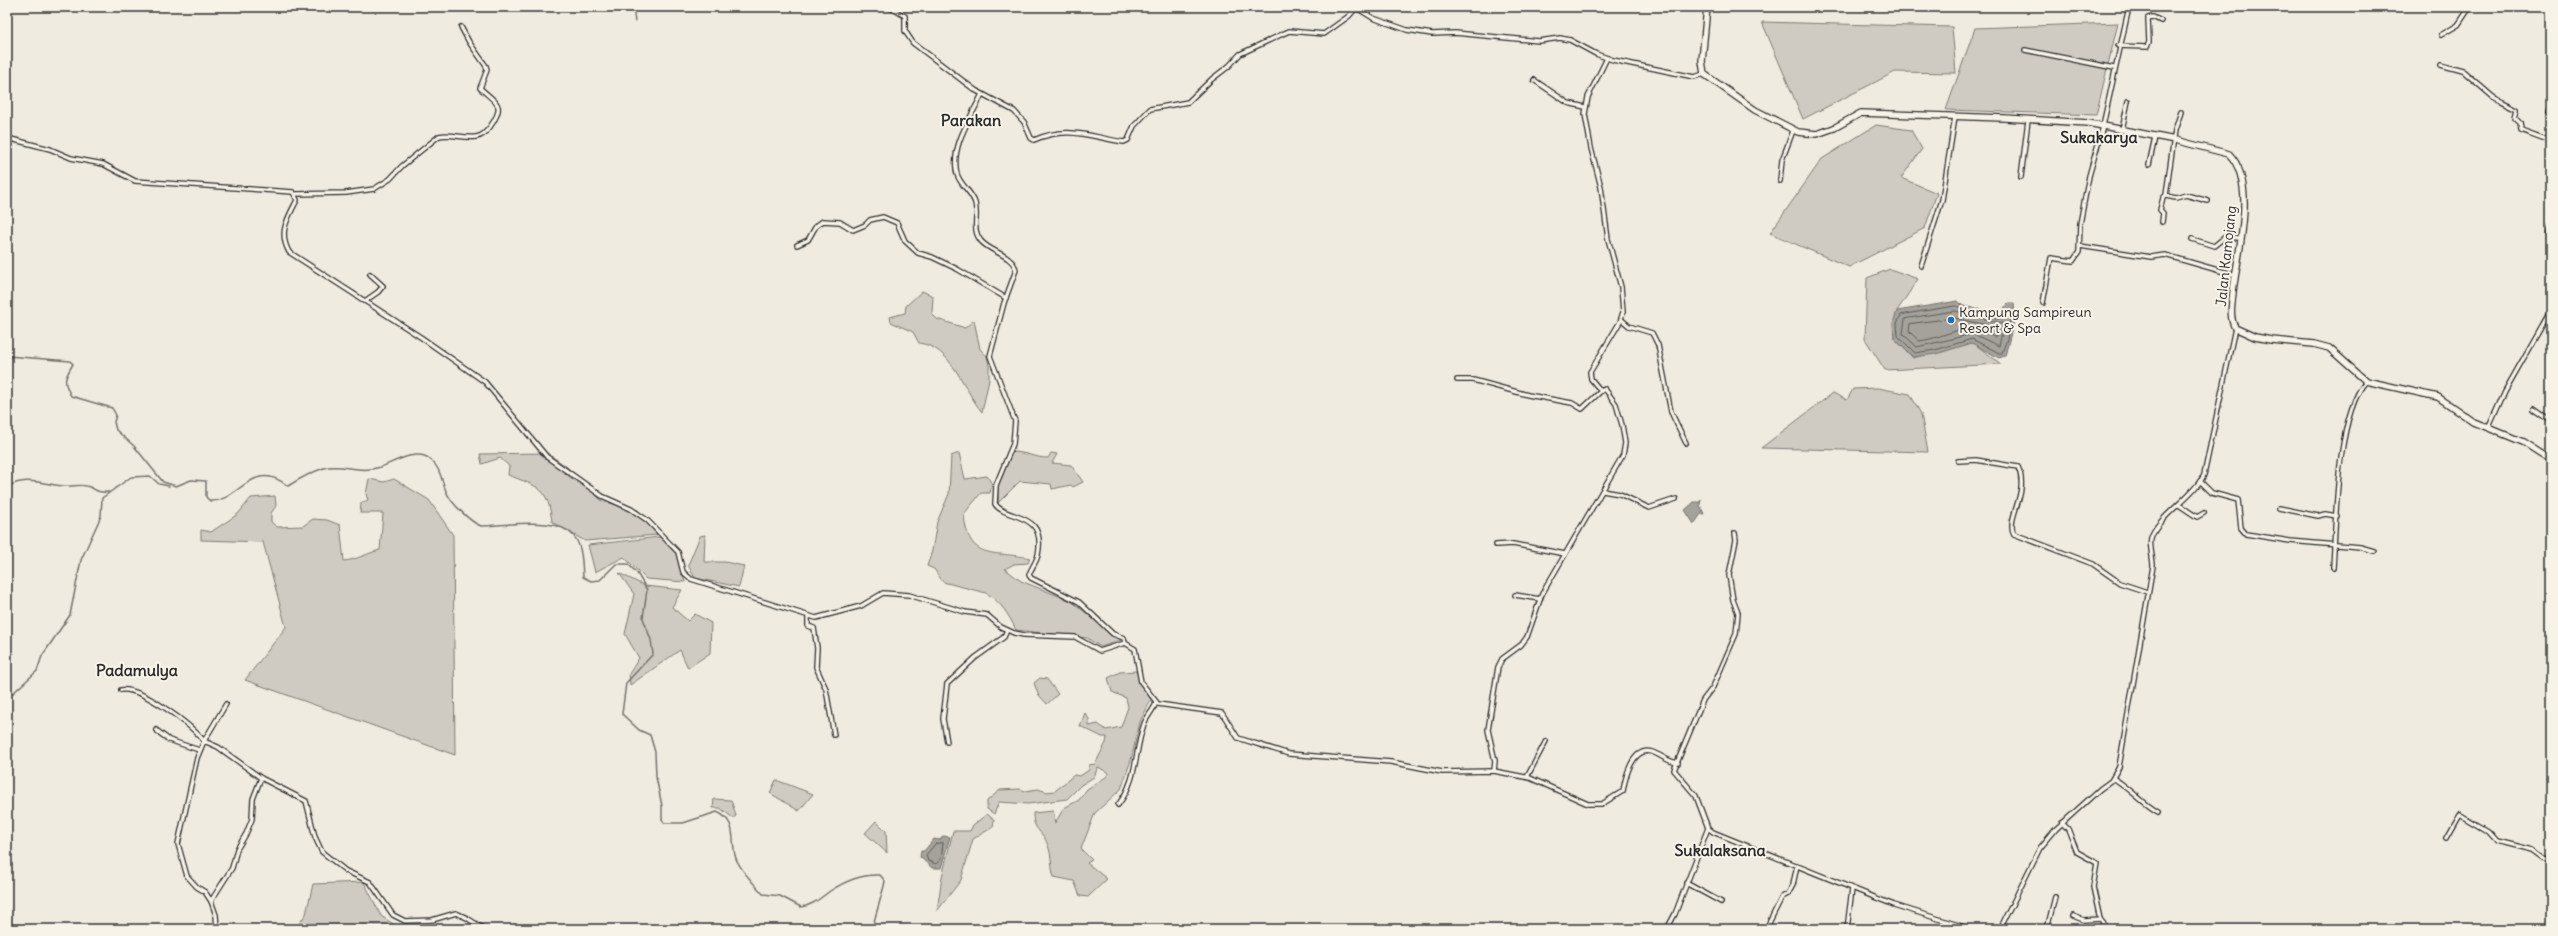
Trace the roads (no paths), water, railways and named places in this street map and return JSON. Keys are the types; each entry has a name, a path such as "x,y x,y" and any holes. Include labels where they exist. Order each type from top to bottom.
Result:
{"main road":[{"path":"1707,7 1702,61 1704,74 1755,110 1793,131"},
{"name":"Jalan Kamojang","path":"1793,131 1817,134 1834,128 1861,113 2028,120 2102,126 2223,151 2232,157 2239,171 2244,187 2240,238 2234,275 2232,314 2235,328"},
{"path":"2235,328 2249,335 2271,340 2314,344 2329,348 2366,381 2438,397 2474,422 2489,427 2531,446 2551,460"}],"street":[{"path":"890,7 905,16 905,31 912,43 982,94 1020,116 1032,139 1058,132 1090,134 1124,142 1128,140 1134,126 1150,109 1188,102 1212,79 1229,66 1240,54 1289,31 1324,34 1349,16 1355,7 1386,23 1419,32 1455,33 1539,41 1565,39 1576,42 1607,58 1653,70 1694,77 1704,74"},
{"path":"2043,303 2051,258 2075,261 2080,246 2080,224 2088,176 2102,126 2118,46 2129,7"},
{"path":"2441,35 2458,25 2470,7"},
{"path":"2118,46 2148,46 2148,18 2153,17 2160,20"},
{"path":"7,138 50,149 71,158 98,162 135,181 284,191 296,194 346,193 374,189 390,179 402,166 439,136 476,137 486,133 498,117 498,108 492,98 480,88 487,70 486,66 469,42 461,27"},
{"path":"2025,50 2114,68"},
{"path":"1601,391 1591,379 1590,372 1621,319 1621,286 1608,239 1603,199 1591,148 1585,107 1593,85 1607,58"},
{"path":"2441,64 2462,71 2493,97 2517,109 2515,118 2520,123 2521,130 2551,141"},
{"path":"1534,80 1568,103 1585,107"},
{"path":"982,94 958,144 957,174 975,204 974,225 979,238 1015,265 1016,274 1006,298 990,356 1015,421 1007,463 996,485 996,504 1003,510 1025,517 1035,530 1039,545 1038,553 1031,570 1031,578 1079,602 1114,634 1124,638 1125,643 1135,649 1141,682 1156,703 1163,706 1222,713 1238,738 1289,754 1391,762 1442,772 1494,771 1527,777 1588,804 1602,804 1623,791 1627,768 1642,754 1652,752 1670,762 1678,763"},
{"path":"2122,130 2128,101"},
{"path":"2162,222 2163,214 2160,210 2166,196 2174,140 2181,112"},
{"path":"1921,266 1942,200 1955,117"},
{"path":"2021,177 2028,120"},
{"path":"1780,181 1782,160 1793,131"},
{"path":"2149,165 2155,136"},
{"path":"296,194 297,200 284,225 283,237 289,252 300,261 365,301 485,382 508,408 532,442 548,457 602,496 631,509 647,520 678,552 686,576 808,617 823,618 861,606 879,594 888,592 909,595 964,612 987,615 1007,630 1014,633 1024,635 1075,637 1100,651 1125,643"},
{"path":"2166,196 2176,198 2186,195 2208,201"},
{"path":"797,245 808,240 816,226 823,220 840,222 853,230 865,225 870,220 883,217 897,223 905,241 918,253 932,257 956,269 1006,298"},
{"path":"2551,224 2549,232 2551,279"},
{"path":"2192,239 2214,246 2225,237 2240,238"},
{"path":"2080,246 2151,257 2165,255 2234,275"},
{"path":"365,301 378,292 383,286 370,274"},
{"path":"2489,427 2505,390 2551,310"},
{"path":"1621,319 1629,326 1652,333 1658,345 1671,412 1686,444"},
{"path":"2000,929 2040,848 2062,823 2100,789 2105,787 2113,778 2121,757 2153,560 2151,538 2200,481 2205,472 2235,328"},
{"path":"1457,380 1473,380 1528,395 1572,403 1582,410 1601,391 1605,389 1616,404 1625,442 1623,455 1540,599 1526,637 1517,648 1502,659 1498,667 1488,730 1495,761 1494,771"},
{"path":"2333,568 2342,460 2349,420 2360,388 2366,381"},
{"path":"2534,410 2551,422"},
{"path":"1958,461 1976,460 2018,467 2023,490 2011,524 2014,534 2094,564 2120,583 2147,592"},
{"path":"2200,481 2212,494 2238,500 2241,528 2246,534 2374,551"},
{"path":"1603,491 1620,494 1649,508 1676,499"},
{"path":"2179,505 2197,517 2204,513"},
{"path":"2279,508 2318,516 2337,516"},
{"path":"1735,533 1736,540 1729,575 1733,600 1738,613 1736,634 1713,687 1703,700 1674,770 1696,796 1708,828 1713,832 1917,914 1971,929"},
{"path":"1496,545 1513,544 1565,554"},
{"path":"1515,595 1540,599"},
{"path":"808,617 808,626 814,628 817,648 816,667 826,689 834,736"},
{"path":"947,742 944,719 947,684 975,658 1004,637 1007,630"},
{"path":"121,690 133,691 152,701 192,729 204,741 214,745 261,778 306,801 315,838 322,852 346,871 370,882 393,915 405,921 432,920 456,913 484,929"},
{"path":"1118,806 1128,793 1136,766 1144,724 1156,703"},
{"path":"217,929 216,915 211,901 205,892 197,888 187,876 178,844 199,750 226,704"},
{"path":"156,730 170,740 199,750"},
{"path":"1527,777 1546,741"},
{"path":"211,901 232,868 238,849 246,834 252,819 253,799 261,778"},
{"path":"2113,778 2140,798 2147,806 2158,812"},
{"path":"2446,838 2459,815 2489,833 2496,841 2532,850 2544,859 2551,860"},
{"path":"2062,823 2068,829 2077,852 2097,863 2093,886 2100,919 2104,924 2104,929"},
{"path":"1667,929 1676,914 1686,883 1708,828"},
{"path":"1766,929 1782,897 1788,894 1793,885 1797,865"},
{"path":"1686,883 1721,902"},
{"path":"1847,929 1852,889"},
{"path":"2047,929 2055,897"},
{"path":"2073,916 2084,920 2100,919"}],"water":[{"path":"1958,301 1963,306 1997,312 1998,315 2004,315 2004,308 2009,303 2014,303 2015,317 2005,356 1999,358 1972,343 1936,354 1913,357 1894,338 1893,323 1897,311"},
{"path":"1701,499 1700,505 1704,514 1701,514 1694,524 1685,510 1694,502 1700,502"},
{"path":"943,836 950,837 941,868 932,868 920,857 921,851 924,851 934,839 940,840"}],"waterway":[{"path":"633,7 635,22"},
{"path":"7,356 70,361 73,364 66,377 66,383 71,396 112,408 116,415 114,422 116,430 134,446 163,482 176,486 191,480 206,481 206,497 210,501 220,500 246,483 265,476 275,478 288,486 324,468 338,467 373,469 412,455 419,455 425,456 433,462 438,469 446,491 452,501 466,516 477,524 481,526 535,523 549,524 561,528 571,534 578,543 582,555 583,577 591,581 600,580 616,564 628,564 637,573 647,590 643,618 651,640 653,654 626,683 622,714 639,730 650,735 655,752 656,777 662,806 662,819 664,823 683,823 717,812 724,816 729,822 733,834 735,855 742,870 763,894 780,896 801,907 813,903 836,887 848,881 860,877 880,875 885,881 872,929"},
{"path":"7,696 12,694 37,671 42,656 70,615 81,560 101,516 102,498 131,477 150,476 159,484 169,486"},
{"path":"7,487 14,483 29,481 65,486 83,485 100,492 109,492"}],"place":[{"name":"Kampung Sampireun Resort & Spa","path":"1951,320"}],"district":[{"name":"Parakan","path":"971,120"},
{"name":"Sukakarya","path":"2099,137"},
{"name":"Padamulya","path":"137,670"},
{"name":"Sukalaksana","path":"1720,850"}]}
